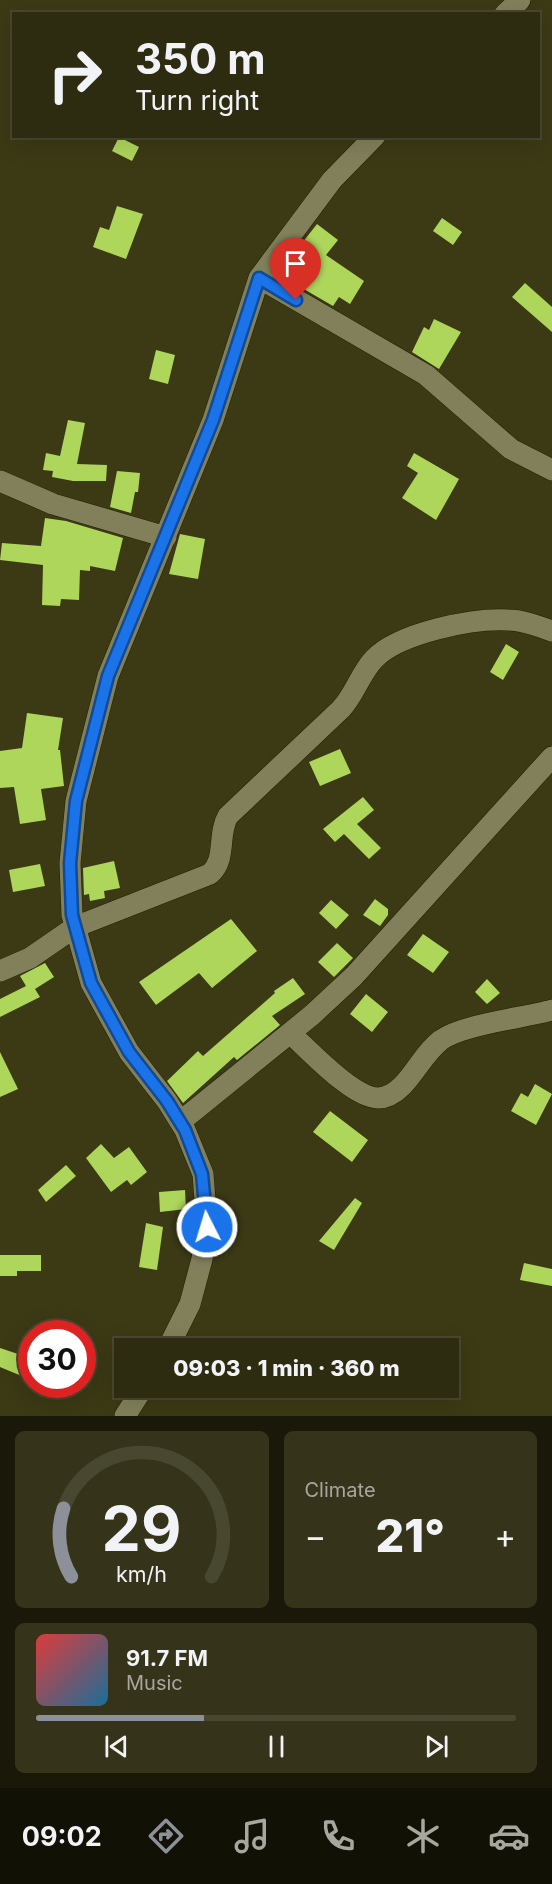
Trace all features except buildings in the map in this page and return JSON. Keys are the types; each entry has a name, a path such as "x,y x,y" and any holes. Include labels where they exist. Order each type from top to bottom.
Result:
{"street":[{"path":"507,12 520,0"},
{"path":"173,1338 190,1304 207,1227 202,1174 180,1122 167,1101 129,1052 91,983 72,915 70,863 76,801 108,676 213,420 259,278 332,180 373,138"},
{"path":"259,278 426,375 511,449 552,470"},
{"path":"0,481 52,504 166,537"},
{"path":"0,972 30,958 75,927 195,881 216,868 223,825 228,816 349,701 364,671 375,657 392,646 429,632 492,620 524,622 552,631"},
{"path":"180,1122 290,1033 354,976 552,757"},
{"path":"290,1033 350,1085 367,1096 379,1098 390,1095 402,1086 442,1040 460,1032 552,1010"},
{"path":"124,1416 136,1398"}],"route":[{"path":"207,1227 202,1174 185,1130 167,1101 129,1052 91,983 72,915 70,863 76,801 108,676 213,420 259,278 296,300"}]}
